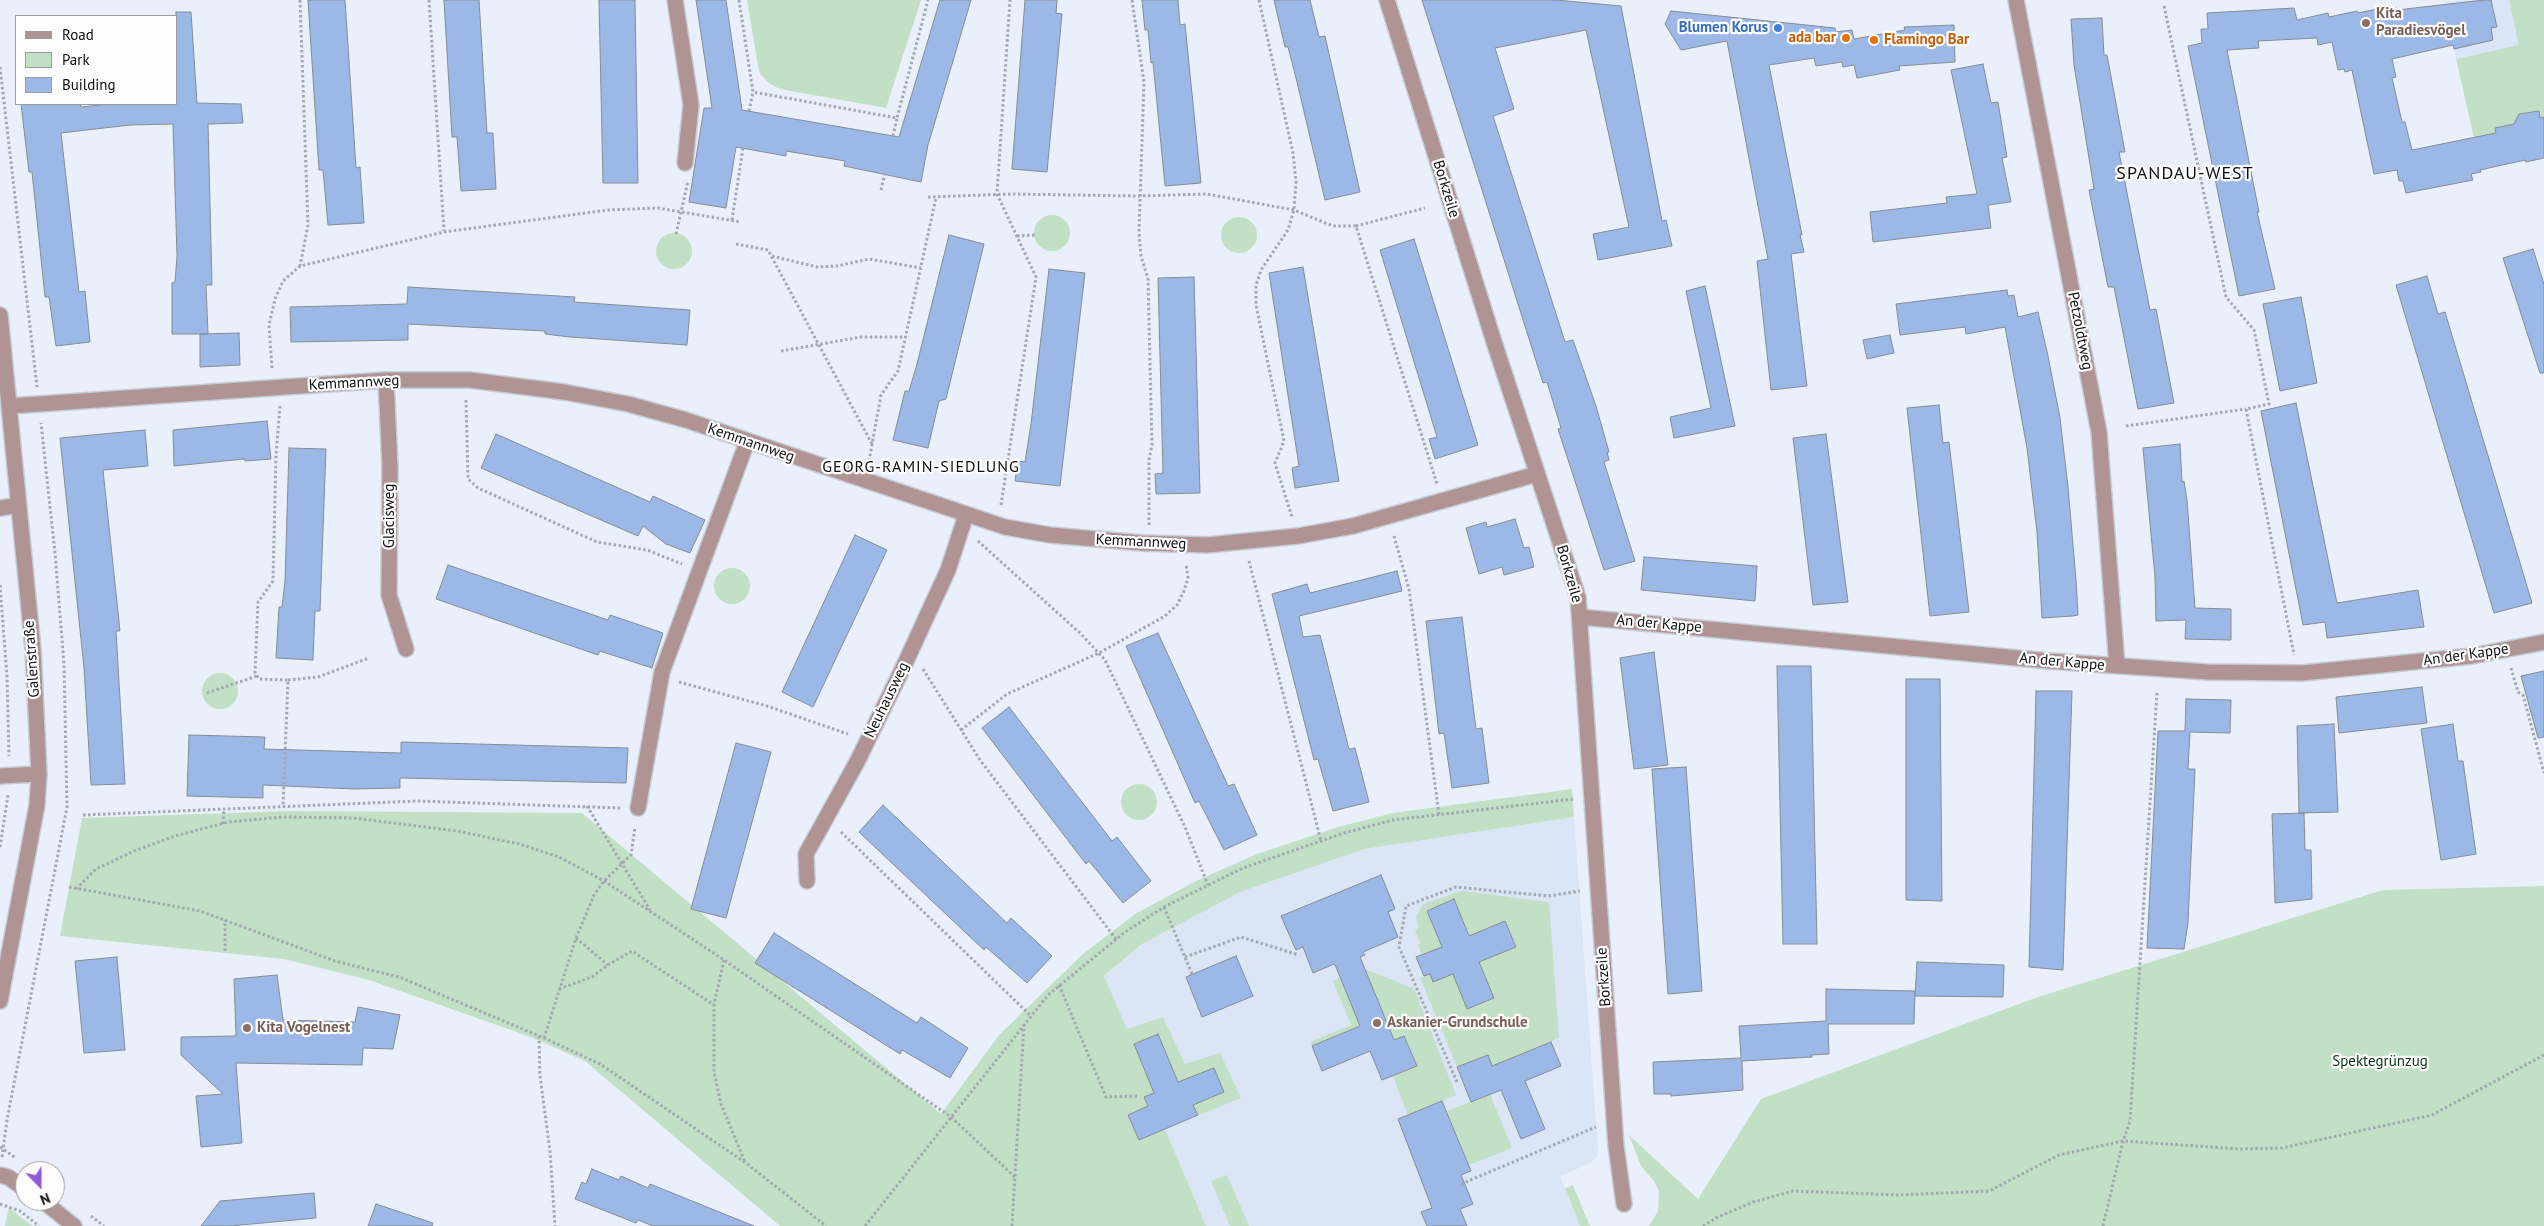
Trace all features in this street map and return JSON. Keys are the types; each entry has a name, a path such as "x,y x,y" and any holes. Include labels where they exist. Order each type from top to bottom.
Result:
{"street":[{"path":"675,0 691,104 685,163"},
{"name":"Borkzeile","path":"1387,0 1537,474 1578,597 1616,1146 1624,1204"},
{"name":"Petzoldtweg","path":"2016,0 2099,432 2117,666"},
{"name":"Galenstraße","path":"0,315 20,505 32,649 39,774 37,805 0,1001"},
{"name":"Kemmannweg","path":"10,406 386,380 470,380 564,392 628,404 686,420 966,516 1005,527 1050,535 1142,544 1206,545 1298,536 1353,526 1537,474"},
{"name":"Glacisweg","path":"386,380 390,467 389,595 406,649"},
{"path":"638,808 662,677 747,442"},
{"path":"0,508 20,505"},
{"name":"Neuhausweg","path":"807,881 806,854 857,762 902,670 948,570 966,516"},
{"name":"An der Kappe","path":"1580,617 2117,666 2208,672 2302,673 2472,656 2544,642"},
{"path":"4,776 39,774"},
{"path":"1,1170 15,1182"},
{"path":"55,1211 74,1226"}],"path":[{"path":"300,0 308,225 300,266"},
{"path":"429,0 444,232"},
{"path":"739,0 753,92 749,110"},
{"path":"892,136 928,0"},
{"path":"1001,506 1036,277 997,194 1010,0"},
{"path":"1132,0 1144,82 1139,232 1141,256 1148,278 1152,445 1149,460 1149,526"},
{"path":"1259,0 1293,153 1296,182 1294,210 1288,230 1261,270 1256,285 1256,305 1284,441 1275,463 1293,520"},
{"path":"2126,426 2269,404 2254,330 2226,298 2164,6"},
{"path":"0,67 37,387"},
{"path":"753,92 897,118"},
{"path":"732,220 743,148"},
{"path":"676,234 688,176 685,163"},
{"path":"881,190 885,173"},
{"path":"928,197 997,194 1140,196 1207,194 1294,210 1333,226 1356,226 1425,208"},
{"path":"868,465 882,395 898,370 936,198"},
{"path":"272,371 269,325 283,281 300,266 444,232 608,210 658,208 740,222"},
{"path":"1356,226 1438,485"},
{"path":"1017,236 1035,235"},
{"path":"736,244 768,250 872,444"},
{"path":"772,256 817,267 837,266 870,259 921,268"},
{"path":"782,351 818,343 861,337 906,336"},
{"path":"466,399 468,479 478,488 597,542 647,550 700,571"},
{"path":"280,403 276,456 273,581 258,602 255,672 259,679 288,680 318,677 369,658"},
{"path":"2246,409 2294,655"},
{"path":"1394,536 1409,589 1439,815"},
{"path":"973,538 1106,660 1185,828 1208,885"},
{"path":"1249,561 1321,840"},
{"path":"962,730 1007,694 1099,653 1165,616 1177,605 1184,591 1188,578 1186,564"},
{"path":"0,585 7,677 4,776 6,814 0,847"},
{"path":"921,666 980,760 1116,939"},
{"path":"2511,666 2518,692 2523,695 2544,773"},
{"path":"207,693 257,676"},
{"path":"662,677 767,706 848,734"},
{"path":"283,806 288,680"},
{"path":"2102,1226 2123,1141 2130,1121 2157,692"},
{"path":"865,1226 1024,1024 1059,985 1116,939 1164,907 1243,868 1321,840 1393,820 1577,799"},
{"path":"83,815 417,801 638,808 631,855 604,881 594,895 576,938 544,1038"},
{"path":"587,806 652,913"},
{"path":"223,824 224,809"},
{"path":"76,889 96,870 134,851 174,836 223,824 283,817 353,818 457,831 519,844 551,854 604,881 724,960 950,1117 1015,1177"},
{"path":"837,828 1031,1016"},
{"path":"1457,1082 1399,947 1406,906 1456,887 1548,896 1584,891"},
{"path":"69,888 200,911 335,961 399,977 540,1036 600,1064 746,1163 826,1226"},
{"path":"1164,907 1192,974"},
{"path":"224,951 225,920"},
{"path":"1185,957 1241,937 1299,955"},
{"path":"576,938 608,964"},
{"path":"559,989 592,977 608,964 632,952 714,1005"},
{"path":"724,960 714,1005 716,1080 721,1104 746,1163"},
{"path":"1059,985 1106,1097 1140,1096"},
{"path":"1012,1226 1024,1024"},
{"path":"540,1036 540,1076 550,1151 555,1226"},
{"path":"1703,1226 1716,1218 1753,1202 1793,1191 1899,1195 1989,1191 2059,1155 2123,1141 2240,1149 2282,1148 2432,1115 2544,1055"},
{"path":"1,1170 6,1120"},
{"path":"1461,1184 1601,1124"},
{"path":"2,1148 20,1161"},
{"path":"0,1204 20,1211 39,1226"}],"shaded area":[{"path":"2460,0 2509,0 2520,45 2456,59 2444,2"},
{"name":"Askanier-Grundschule","path":"1574,817 1598,1150 1597,1157 1589,1164 1560,1176 1580,1226 1206,1226 1165,1129 1241,1098 1185,1064 1163,1017 1127,1029 1104,977 1142,944 1181,922 1240,892 1294,872 1364,849"}],"green space":[{"path":"747,0 921,0 886,108 780,89 770,84 760,74"},
{"path":"2509,0 2544,0 2544,117 2540,118 2538,111 2520,114 2514,124 2503,126 2504,131 2496,128 2496,133 2474,138 2456,59 2519,45"},
{"path":"1052,215 1064,221 1070,233 1064,245 1052,251 1040,245 1034,233 1040,221"},
{"path":"1239,217 1251,223 1257,235 1251,247 1239,253 1227,247 1221,235 1227,223"},
{"path":"674,233 686,239 692,251 686,263 674,269 662,263 656,251 662,239"},
{"path":"732,568 744,574 750,586 744,598 732,604 720,598 714,586 720,574"},
{"path":"220,673 232,679 238,691 232,703 220,709 208,703 202,691 208,679"},
{"path":"1139,784 1151,790 1157,802 1151,814 1139,820 1127,814 1121,802 1127,790"},
{"path":"1572,789 1574,817 1364,849 1240,892 1142,944 1104,976 1127,1029 1163,1017 1185,1064 1220,1053 1241,1098 1165,1129 1206,1226 780,1226 585,1061 528,1036 369,980 284,959 60,936 82,818 289,811 582,813 941,1114 999,1035 1083,954 1135,914 1196,881 1257,854 1338,827 1393,813"},
{"name":"Spektegrünzug","path":"2544,886 2544,1226 1649,1226 1658,1211 1659,1191 1654,1181 1641,1166 1629,1135 1698,1199 1761,1099 2038,997 2383,890"},
{"path":"1461,891 1549,902 1559,1038 1492,1066 1488,1055 1457,1067 1420,978 1430,974 1433,982 1453,974 1467,1009 1494,998 1479,962 1516,947 1505,921 1469,936 1454,900 1427,911 1442,947 1422,955 1418,945 1420,943 1415,930 1419,927 1416,917 1423,904"},
{"path":"1363,968 1414,989 1456,1095 1408,1115 1393,1076 1417,1066 1404,1036 1394,1040 1369,981 1360,1026 1312,1046 1310,1042 1351,1025 1333,981"},
{"path":"1490,1094 1512,1148 1469,1165 1447,1111"},
{"path":"1227,1175 1249,1226 1230,1226 1211,1181"},
{"path":"1573,1185 1591,1226 1580,1226 1565,1188"},
{"path":"9,1207 18,1215 33,1226 5,1226"}],"building":[{"path":"308,0 345,0 356,168 360,167 364,223 328,225 323,170 319,170"},
{"path":"444,0 479,0 487,133 493,133 496,189 461,191 457,137 452,137"},
{"path":"599,0 635,0 638,183 603,183"},
{"path":"696,0 726,0 742,110 899,137 940,0 971,0 928,145 921,182 844,166 845,161 786,151 786,156 736,147 726,208 689,202 704,108 712,108"},
{"path":"1025,0 1057,0 1056,13 1062,14 1047,172 1012,169"},
{"path":"1142,0 1178,0 1180,25 1185,24 1201,183 1165,186 1153,62 1151,63 1148,30 1145,30"},
{"path":"1274,0 1310,0 1319,37 1325,36 1360,192 1325,200 1296,78 1288,47 1285,47"},
{"path":"1422,0 1556,0 1621,6 1662,221 1666,220 1672,246 1598,260 1593,234 1629,227 1586,30 1495,48 1514,109 1493,116 1565,342 1573,340 1596,406 1609,452 1607,452 1609,460 1604,462 1635,561 1604,570 1558,429 1561,428 1547,382 1543,383"},
{"path":"2491,0 2497,27 2491,28 2493,40 2454,49 2453,45 2392,59 2396,77 2392,78 2402,122 2405,122 2412,150 2496,133 2495,128 2514,124 2519,114 2539,111 2540,118 2544,117 2544,158 2526,162 2525,160 2480,170 2481,172 2471,174 2473,180 2406,193 2403,181 2399,181 2397,170 2374,174 2352,70 2345,72 2344,69 2338,70 2332,42 2318,45 2317,38 2258,41 2259,48 2227,50 2259,212 2257,212 2275,289 2239,296 2188,46 2202,43 2201,29 2208,29 2207,13 2294,8 2297,20 2328,13 2329,17 2357,11 2358,13 2377,9 2378,12 2397,8 2397,10"},
{"path":"1671,11 1835,28 1836,32 1852,30 1854,39 1905,30 1904,27 1954,25 1955,62 1899,66 1900,70 1857,78 1854,65 1843,67 1842,62 1816,66 1814,58 1769,65 1802,235 1800,235 1804,252 1791,254 1807,386 1771,390 1757,261 1768,259 1727,41 1681,50 1665,24"},
{"path":"176,12 191,12 197,103 241,104 243,123 208,124 212,285 206,285 208,334 172,334 172,283 175,282 177,256 173,124 130,125 61,133 79,292 85,291 90,342 56,346 49,297 45,297 32,172 29,172 21,105 80,105 81,107 100,105 178,105 178,15 176,15"},
{"path":"2102,18 2104,55 2107,55 2125,152 2119,152 2150,310 2156,309 2174,403 2138,409 2114,287 2108,287 2089,190 2094,189 2074,65 2071,19"},
{"path":"1983,64 1991,103 1998,102 2007,157 2002,158 2011,202 1988,205 1991,228 1873,242 1870,212 1947,203 1946,197 1977,194 1951,70"},
{"path":"949,235 984,244 946,399 939,401 928,448 893,440 905,391 909,391 917,364"},
{"path":"1414,239 1478,445 1435,459 1429,439 1437,437 1380,250"},
{"path":"2533,249 2544,284 2544,373 2540,373 2503,258"},
{"path":"1303,267 1339,481 1295,488 1292,468 1299,466 1269,273"},
{"path":"1049,269 1085,273 1060,486 1015,481 1018,461 1025,462"},
{"path":"2427,276 2438,314 2445,312 2532,603 2494,613 2396,285"},
{"path":"1194,277 1200,493 1156,494 1155,474 1163,473 1158,278"},
{"path":"1705,286 1735,426 1674,438 1670,417 1711,408 1686,291"},
{"path":"408,287 575,297 574,302 690,310 687,345 570,337 545,334 545,331 408,324 408,340 291,342 290,307 407,304"},
{"path":"2007,290 2008,296 2014,295 2018,317 2038,312 2048,356 2060,418 2068,487 2078,615 2042,618 2037,532 2027,448 2005,327 1966,334 1965,327 1900,335 1896,304"},
{"path":"2301,297 2317,383 2280,391 2263,304"},
{"path":"239,333 240,365 200,367 200,334"},
{"path":"1890,335 1894,353 1867,359 1863,340"},
{"path":"2296,403 2337,603 2418,590 2424,627 2327,638 2325,622 2303,625 2261,411"},
{"path":"1939,405 1943,443 1949,442 1969,612 1930,616 1907,408"},
{"path":"267,421 271,459 245,461 244,459 174,466 173,430"},
{"path":"145,430 148,466 103,470 120,631 116,631 125,784 91,785 84,668 60,438"},
{"path":"496,434 650,502 653,496 705,520 690,553 666,544 643,526 638,536 481,468"},
{"path":"1826,434 1848,602 1813,605 1793,438"},
{"path":"2180,444 2182,482 2184,481 2187,500 2195,608 2231,609 2231,640 2185,639 2186,620 2156,621 2155,577 2143,448"},
{"path":"289,448 326,449 320,611 315,611 313,660 276,658 279,607 282,607 285,581"},
{"path":"1515,519 1524,548 1529,547 1534,567 1504,575 1502,567 1479,574 1466,528 1486,522 1487,527"},
{"path":"855,535 887,550 813,707 782,692"},
{"path":"1644,557 1757,566 1755,601 1641,590"},
{"path":"448,565 608,620 610,615 663,633 652,668 600,651 598,655 436,599"},
{"path":"1397,571 1402,591 1299,616 1303,637 1320,635 1349,749 1355,748 1369,802 1333,811 1318,759 1314,760 1272,594 1307,584 1310,593"},
{"path":"1462,617 1476,729 1482,728 1489,783 1452,788 1444,733 1439,734 1426,621"},
{"path":"1158,633 1228,786 1234,784 1257,835 1224,850 1199,801 1195,803 1126,646"},
{"path":"1654,652 1668,765 1634,769 1620,658"},
{"path":"1777,666 1811,666 1817,944 1783,944"},
{"path":"2544,671 2544,737 2538,738 2521,676"},
{"path":"1906,679 1940,679 1942,901 1906,900"},
{"path":"2422,687 2427,723 2339,733 2336,697"},
{"path":"2036,691 2072,691 2063,970 2029,967"},
{"path":"2186,699 2231,700 2230,733 2190,732 2188,769 2195,769 2188,923 2184,949 2147,948 2158,731 2185,731"},
{"path":"1009,707 1112,841 1117,837 1151,881 1123,903 1089,861 1086,864 982,728"},
{"path":"2334,724 2338,812 2299,813 2297,726"},
{"path":"2453,724 2458,761 2463,761 2476,854 2441,860 2421,729"},
{"path":"189,735 265,737 264,749 401,753 401,742 628,748 626,783 400,778 400,788 354,789 263,785 263,798 187,796"},
{"path":"736,743 771,752 726,918 691,909"},
{"path":"1686,767 1702,991 1668,994 1652,769"},
{"path":"883,805 1007,923 1011,918 1052,956 1027,983 986,947 984,950 859,832"},
{"path":"2304,813 2305,850 2311,850 2312,899 2275,903 2272,814"},
{"path":"1381,875 1395,909 1388,912 1398,937 1363,952 1365,955 1360,957 1394,1040 1404,1036 1417,1066 1382,1080 1370,1051 1322,1071 1312,1046 1360,1026 1334,964 1313,973 1303,947 1296,950 1281,916"},
{"path":"1454,899 1469,936 1505,921 1516,947 1479,962 1494,998 1467,1009 1453,974 1433,982 1430,974 1424,976 1416,957 1442,947 1427,911"},
{"path":"774,933 917,1023 921,1017 968,1048 950,1078 902,1050 900,1054 755,963"},
{"path":"1236,956 1253,996 1202,1017 1186,977"},
{"path":"117,957 125,1050 84,1053 75,961"},
{"path":"1917,962 2004,965 2003,997 1915,996"},
{"path":"277,975 283,1020 355,1022 358,1007 400,1015 393,1049 363,1048 362,1065 236,1063 242,1143 201,1147 196,1096 223,1094 181,1055 181,1037 236,1036 234,979"},
{"path":"1826,989 1915,991 1914,1024 1828,1024 1829,1054 1811,1055 1812,1057 1742,1061 1743,1090 1671,1096 1671,1094 1654,1094 1653,1062 1741,1058 1739,1026 1826,1021"},
{"path":"1158,1034 1178,1082 1214,1068 1224,1092 1193,1105 1198,1115 1139,1140 1128,1115 1148,1106 1144,1097 1154,1093 1134,1044"},
{"path":"1551,1042 1561,1066 1525,1081 1545,1129 1521,1139 1501,1090 1471,1102 1457,1067 1488,1055 1492,1066"},
{"path":"1442,1101 1471,1171 1461,1175 1473,1204 1460,1209 1467,1226 1427,1226 1421,1212 1432,1208 1398,1119"},
{"path":"592,1169 619,1180 621,1176 648,1188 650,1184 754,1226 653,1226 638,1220 636,1223 575,1199 582,1182 586,1184"},
{"path":"314,1193 316,1218 230,1226 201,1226 220,1201"},
{"path":"376,1204 433,1223 432,1226 368,1226"}],"place":[{"name":"Kita Paradiesvögel","path":"2366,23"},
{"name":"Blumen Korus","path":"1778,28"},
{"name":"ada bar","path":"1846,38"},
{"name":"Flamingo Bar","path":"1874,40"},
{"name":"Askanier-Grundschule","path":"1377,1023"},
{"name":"Kita Vogelnest","path":"247,1028"}],"district":[{"name":"SPANDAU-WEST","path":"2185,174"},
{"name":"GEORG-RAMIN-SIEDLUNG","path":"921,467"}]}
